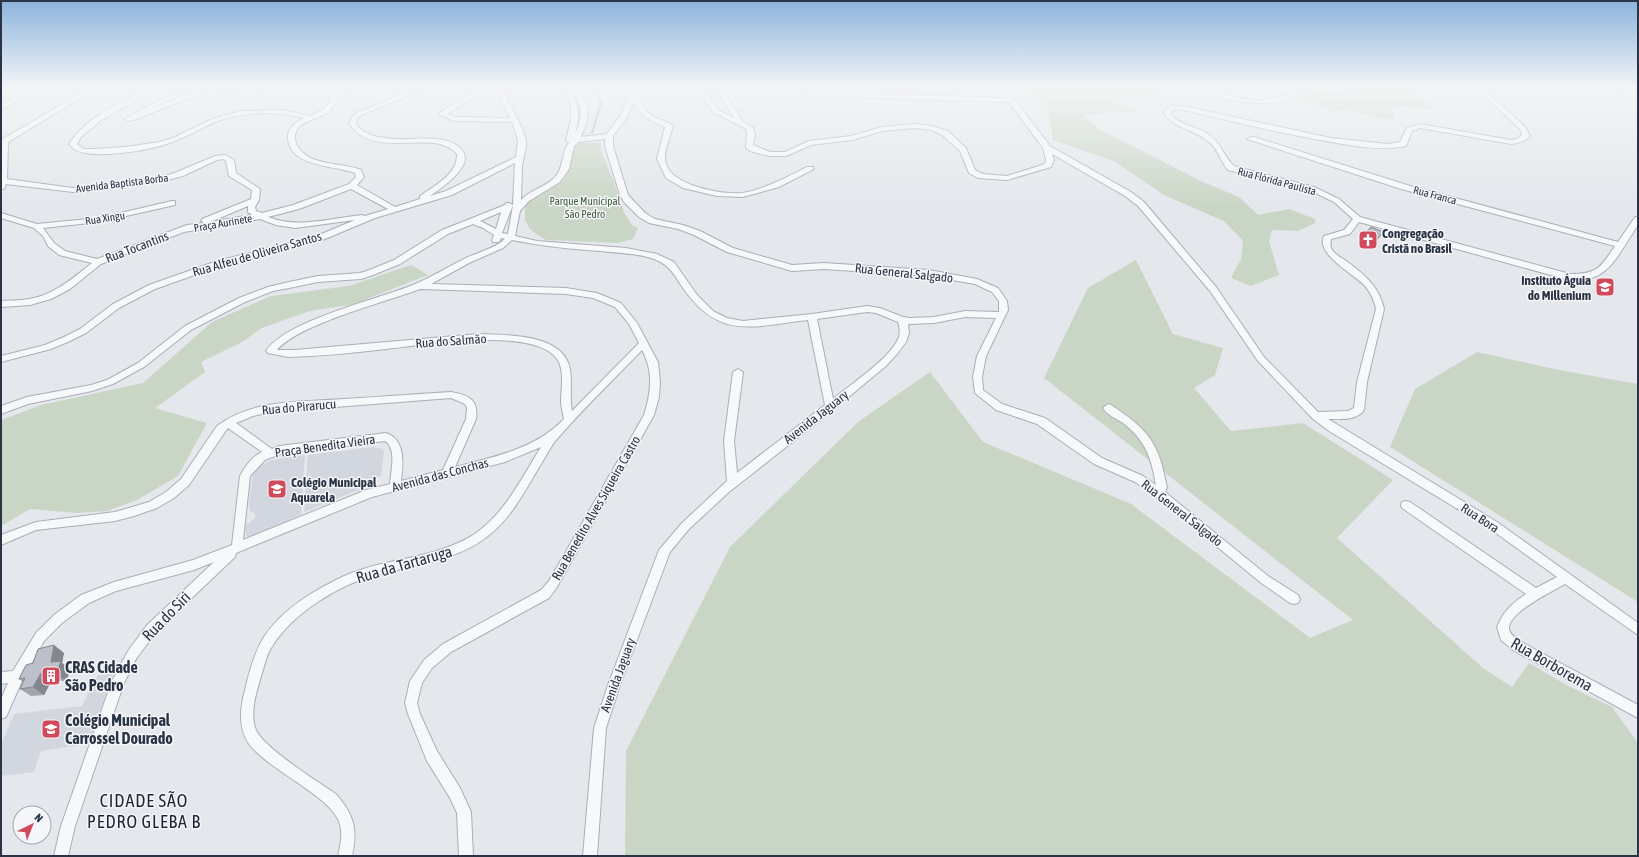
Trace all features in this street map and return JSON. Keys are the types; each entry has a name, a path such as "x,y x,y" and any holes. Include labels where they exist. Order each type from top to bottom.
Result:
{"street":[{"path":"2,184 2,142 28,127"},
{"path":"87,127 75,138 72,144 75,148 87,151 157,145 176,139 199,127"},
{"path":"295,127 293,129 291,139 292,144 304,158 349,168 358,172 360,177 352,186 394,209"},
{"path":"354,127 376,139 397,142 444,142 452,145 460,151 462,162 457,170 418,202"},
{"path":"513,208 518,187 518,159 523,141 517,127"},
{"path":"1,410 27,401 92,388 110,382 141,365 188,328 242,300 271,289 318,279 362,276 397,262 445,232 513,208 561,176 565,169 574,127"},
{"path":"572,142 581,127"},
{"path":"572,142 609,136 617,127"},
{"path":"669,127 661,159 669,176 686,186 717,194 743,195 776,186 810,169"},
{"path":"746,127 750,130 749,146 756,150 776,154 786,154 809,143 858,137 882,129 903,127"},
{"path":"923,127 932,128 946,133 963,150 972,171 981,176 990,178 1007,178 1048,166 1050,160 1047,148"},
{"path":"1031,127 1047,148 1128,194 1141,204 1213,289 1261,359 1316,416 1350,415 1359,410 1362,382 1380,309 1378,297 1374,290 1332,255 1326,245 1328,238 1347,232 1357,219 1570,277 1588,276 1604,269 1638,219"},
{"name":"Rua Flórida Paulista","path":"1188,127 1210,138 1220,150 1227,165 1231,168 1286,181 1325,194 1338,201 1357,219"},
{"name":"Rua Flórida Paulista","path":"1272,127 1376,147 1400,146 1403,144 1407,131 1413,127"},
{"name":"Rua Flórida Paulista","path":"1426,127 1512,142 1523,139 1526,136 1522,127"},
{"name":"Rua General Salgado","path":"609,136 609,146 624,195 642,215 652,221 698,233 730,250 788,267 799,268 824,266 929,273 977,282 989,286 998,293 1004,305 1002,315 986,344 980,359 976,376 978,391 999,407 1041,421 1098,461 1139,479 1158,492 1264,579 1294,599"},
{"name":"Rua Franca","path":"1251,139 1404,187 1620,245"},
{"name":"Avenida Baptista Borba","path":"2,184 65,189 89,189 170,178 215,158 225,157 230,160 232,174 256,189 257,192 252,203 251,210 252,212 261,216"},
{"name":"Rua Alfeu de Oliveira Santos","path":"1,359 48,347 67,339 83,331 116,306 152,287 217,264 322,236 372,216 456,190 505,164 518,159"},
{"path":"504,244 513,234 512,194 519,176"},
{"name":"Praça Aurinete","path":"184,230 215,223 261,216 314,201 352,186"},
{"path":"518,187 522,191 532,192"},
{"path":"472,258 495,242 499,235 504,215 509,214 513,208 532,192 545,187"},
{"name":"Rua Tocantins","path":"1,304 30,302 48,297 67,287 98,262 184,230 254,200"},
{"name":"Rua Xingu","path":"37,226 99,220 172,203"},
{"path":"1,215 37,226 56,249 73,256 98,262"},
{"path":"261,216 282,224 295,225 372,216"},
{"path":"473,221 486,226 499,235 513,234 551,244"},
{"path":"513,234 537,243"},
{"path":"419,286 472,258 504,244 537,243 626,251 654,256 676,269 694,297 706,309 725,321 743,324 812,317 867,309 877,310 902,320 924,321 965,314 1002,315"},
{"path":"419,286 566,291 594,295 618,305 633,324 643,344"},
{"name":"Rua do Salmão","path":"419,286 316,323 286,338 275,345 271,351 280,353 295,353 467,338 501,338 533,342 556,352 563,361 566,368 566,402 569,421"},
{"path":"812,317 830,407"},
{"name":"Avenida Jaguary","path":"590,856 600,728 614,686 665,550 674,538 732,482 830,407 886,360 905,335 902,320"},
{"name":"Avenida das Conchas","path":"1,713 17,677 40,637 58,619 85,599 114,587 194,565 237,549 336,506 370,493 505,458 555,435 604,382 643,344"},
{"name":"Rua Benedito Alves Siqueira Castro","path":"466,856 464,812 455,793 432,756 414,714 411,702 416,682 428,664 447,648 545,594 560,574 651,410 654,397 653,362 643,344"},
{"path":"732,482 729,441 738,372"},
{"name":"Rua do Pirarucu","path":"1,540 26,528 120,516 140,511 157,504 171,495 186,482 221,429 228,423 249,412 270,408 451,395 458,396 472,406 471,419 447,473"},
{"path":"1108,408 1123,418 1145,438 1159,470 1162,488 1158,492"},
{"name":"Rua Bora","path":"1316,416 1333,428 1493,525 1638,630"},
{"path":"228,423 270,453"},
{"name":"Rua da Tartaruga","path":"345,856 349,833 347,819 341,809 331,799 260,747 250,734 248,712 250,692 265,647 270,637 289,617 310,600 327,590 366,573 451,552 466,546 481,536 495,524 555,435"},
{"name":"Praça Benedita Vieira","path":"237,549 245,476 249,468 262,457 270,453 294,447 386,438 391,439 397,450 396,486"},
{"path":"1406,505 1535,594"},
{"name":"Rua do Siri","path":"61,856 68,826 118,681 132,655 151,629 237,549"},
{"name":"Rua Borborema","path":"1566,578 1535,594 1507,618 1503,630 1505,636 1517,646 1638,712"},
{"path":"1,678 17,677"}],"shaded area":[{"path":"373,447 383,449 384,453 381,476 374,478 373,484 304,512 308,455"},
{"name":"Colégio Municipal Aquarela","path":"305,454 301,514 254,538 247,537 245,529 246,525 255,518 255,513 250,511 249,504 253,474 255,470 259,466 275,459"},
{"name":"Colégio Municipal Carrossel Dourado","path":"113,673 89,744 41,751 34,772 1,776 1,745 14,714 82,706 98,675"}],"green space":[{"path":"1051,127 1096,127 1201,181 1239,197 1258,215 1289,209 1315,219 1315,223 1298,231 1272,230 1269,241 1279,275 1251,286 1231,278 1241,259 1243,241 1224,221 1164,195 1114,161 1053,140"},
{"name":"Parque Municipal São Pedro","path":"574,143 601,143 601,151 614,182 624,213 633,226 638,228 633,239 618,243 546,240 530,229 525,220 527,203 535,196 562,182 569,169"},
{"path":"1136,260 1173,334 1223,348 1215,375 1194,388 1231,431 1303,423 1393,480 1337,538 1483,668 1512,687 1529,663 1568,686 1612,707 1638,743 1638,856 625,856 626,751 730,547 858,422 930,372 983,442 1131,504 1310,638 1353,620 1044,378 1088,288"},
{"path":"411,265 428,275 354,304 310,311 262,328 242,342 201,362 205,372 155,408 207,423 178,476 137,500 107,511 78,513 30,509 1,526 1,420 41,405 143,383 212,322 271,296 349,286"},
{"path":"1477,352 1559,370 1638,384 1638,602 1390,447 1415,389"}],"building":[{"path":"1371,227 1383,232 1375,242 1363,236"},
{"path":"54,645 51,662 61,661 56,674 41,673 33,687 20,689 25,678 19,679 26,665 33,663 38,649"}],"waterway":[{"path":"592,133 594,127"}],"place":[{"name":"Congregação Cristã no Brasil","path":"1368,240"},
{"name":"Instituto Águia do Millenium","path":"1605,287"},
{"name":"Colégio Municipal Aquarela","path":"277,489"},
{"name":"CRAS Cidade São Pedro","path":"51,676"},
{"name":"Colégio Municipal Carrossel Dourado","path":"51,729"}],"district":[{"name":"CIDADE SÃO PEDRO GLEBA B","path":"144,810"}]}
